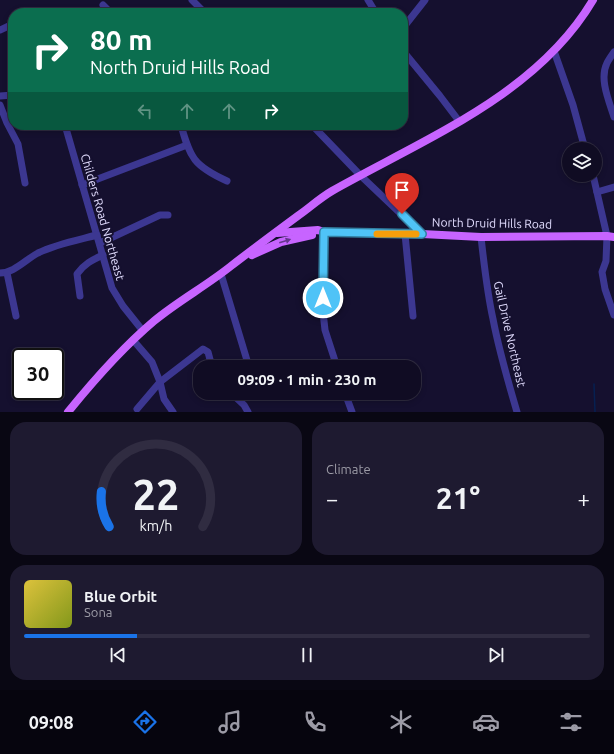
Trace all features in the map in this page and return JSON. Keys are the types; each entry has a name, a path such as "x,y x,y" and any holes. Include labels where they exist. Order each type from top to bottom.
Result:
{"main road":[{"path":"68,412 133,340 156,320 221,274 330,192 490,103 524,77 554,51 583,16 593,0"},
{"name":"North Druid Hills Road","path":"275,234 318,230 324,232 481,237 610,236"},
{"path":"237,262 281,242 306,236 318,235 324,232"}],"street":[{"path":"192,0 200,8"},
{"path":"408,22 425,0"},
{"path":"103,5 106,8"},
{"path":"554,51 573,105 583,142"},
{"path":"614,52 606,64 605,78 606,88 614,117"},
{"path":"408,57 459,121"},
{"path":"0,105 8,125"},
{"path":"11,130 18,144 25,183"},
{"name":"Childers Road Northeast","path":"66,130 112,288 122,306 143,331"},
{"path":"182,130 192,157 203,168 226,181"},
{"path":"317,130 361,176 422,234"},
{"path":"82,186 187,145"},
{"path":"595,182 610,236 606,261 602,272 605,289 614,315"},
{"path":"597,192 614,187"},
{"path":"100,243 160,215 168,215"},
{"path":"324,232 323,312 325,330 335,360"},
{"path":"405,234 413,316"},
{"path":"16,316 4,273 38,253 63,244 97,235"},
{"name":"Gail Drive Northeast","path":"481,237 492,318 517,412"},
{"path":"80,296 77,274 82,267 103,255"},
{"path":"606,261 614,262"},
{"path":"221,274 247,360"},
{"path":"133,340 152,362 160,382 164,399 173,412"},
{"path":"137,411 160,382 203,349 208,352 210,360"},
{"path":"239,400 248,412"},
{"path":"348,400 352,412"}],"waterway":[{"path":"594,384 595,412"}],"slow traffic":[{"path":"377,234 416,234"}],"route":[{"path":"323,298 324,232 422,234 402,214"}]}
